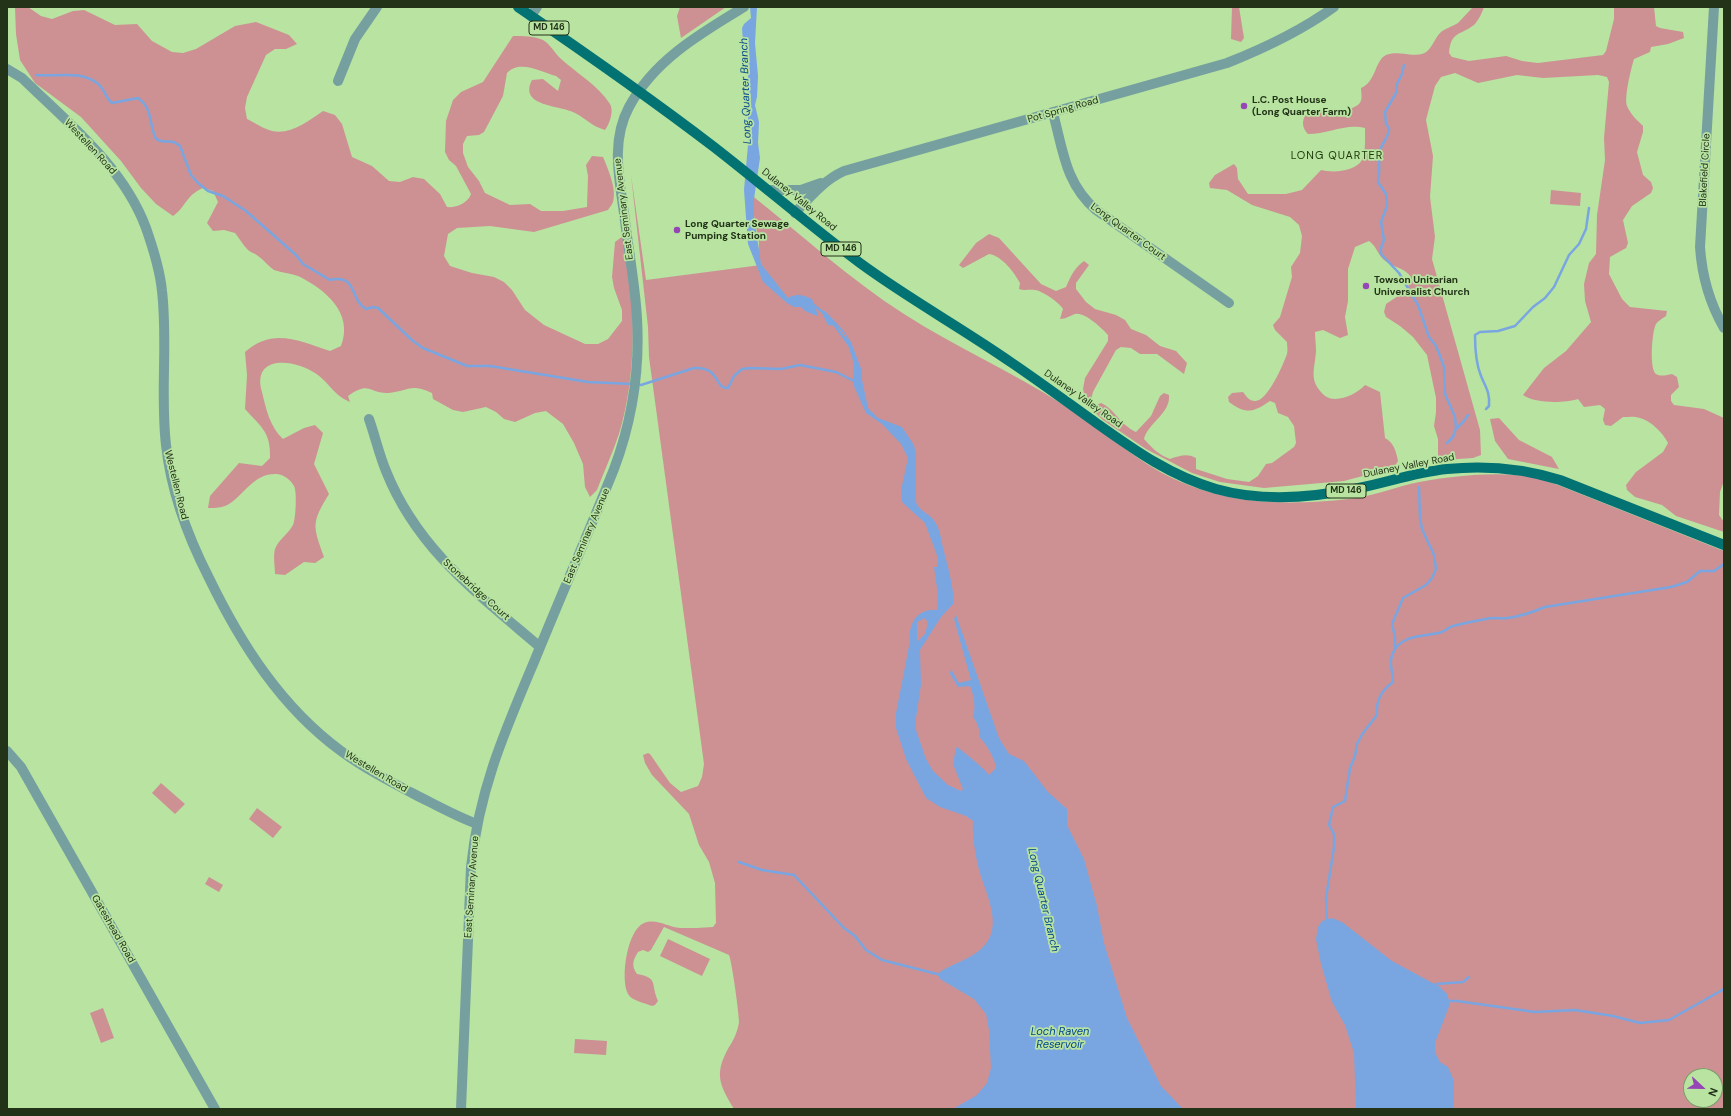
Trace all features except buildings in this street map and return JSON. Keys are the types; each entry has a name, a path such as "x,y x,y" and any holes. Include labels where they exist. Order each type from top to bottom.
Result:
{"main road":[{"name":"Dulaney Valley Road","path":"518,7 639,92 742,169 795,213 888,283 1010,361 1140,454 1169,471 1200,484 1220,490 1251,496 1300,497 1333,493 1444,469 1478,467 1514,468 1560,480 1724,545"}],"street":[{"path":"338,82 355,39 377,7"},
{"path":"531,16 537,7"},
{"name":"East Seminary Avenue","path":"461,1109 471,867 477,824 486,786 495,757 614,469 626,434 635,384 637,318 618,172 619,141 626,114 639,92 662,65 686,43 744,7"},
{"name":"Pot Spring Road","path":"795,213 827,181 838,174 857,167 1227,63 1281,39 1315,20 1334,7"},
{"name":"Blakefield Circle","path":"1714,7 1700,247 1701,266 1706,289 1714,310 1724,328"},
{"name":"Westellen Road","path":"7,69 22,78 112,168 135,204 145,227 154,252 162,288 164,329 164,418 166,447 172,477 182,514 196,551 214,589 247,648 280,693 299,714 339,750 381,776 477,824"},
{"name":"Long Quarter Court","path":"1053,113 1071,178 1084,198 1096,210 1229,303"},
{"path":"768,190 801,190 827,181"},
{"name":"Stonebridge Court","path":"369,419 385,470 413,523 454,572 540,647"},
{"name":"Gateshead Road","path":"7,750 21,767 215,1109"}],"shaded area":[{"path":"15,7 28,7 41,16 52,19 73,11 84,10 115,25 137,24 152,41 172,52 183,53 196,49 235,26 256,22 289,35 297,44 286,49 275,49 266,55 247,97 245,108 247,119 266,129 279,132 293,129 323,111 335,115 342,124 352,157 372,166 389,181 400,182 413,177 424,179 440,194 447,207 454,207 461,204 467,200 471,194 456,166 449,160 445,152 446,121 453,100 461,92 483,82 513,36 532,37 546,42 566,64 605,97 611,107 610,121 607,127 605,130 569,110 543,104 536,100 531,95 529,89 532,80 543,79 558,91 561,80 556,76 538,70 518,67 507,73 503,96 484,132 479,135 467,136 463,144 463,153 468,167 479,181 485,193 510,205 530,204 541,211 563,211 587,207 588,176 586,165 592,156 603,157 613,185 613,203 608,210 534,232 490,226 457,228 448,234 444,256 450,266 472,273 494,277 504,282 512,290 525,310 544,325 585,344 598,344 608,339 622,321 622,310 614,288 612,277 615,242 623,236 627,258 632,307 633,332 630,382 621,427 597,490 590,497 585,487 583,464 574,443 563,424 546,411 535,413 515,422 504,419 496,412 486,407 463,412 453,410 433,399 432,393 419,388 410,388 396,392 382,393 365,388 355,391 348,396 350,402 339,396 320,377 307,368 287,363 277,363 269,366 263,371 260,380 269,417 275,429 283,439 304,428 315,425 323,433 314,464 329,494 319,512 316,525 316,531 324,557 315,563 304,562 285,575 275,574 275,549 293,525 295,517 295,489 289,479 277,474 262,477 251,484 229,504 222,507 208,508 210,496 239,463 262,466 270,458 269,442 264,430 245,409 247,375 245,352 255,344 276,338 297,340 330,351 341,346 344,334 344,323 340,313 327,295 318,288 298,276 274,270 257,255 250,252 235,233 224,230 213,231 207,223 218,202 213,191 203,188 197,191 173,216 156,204 141,188 121,161 81,117 35,83 20,60 16,34"},
{"path":"680,7 726,7 681,38 677,16"},
{"path":"1232,7 1239,7 1244,38 1241,42 1231,39"},
{"path":"1473,7 1484,7 1475,24 1458,34 1452,40 1449,53 1452,57 1469,61 1506,56 1522,61 1538,63 1603,55 1606,51 1614,19 1614,7 1654,7 1656,26 1683,32 1684,38 1668,44 1651,47 1650,52 1634,59 1628,83 1626,102 1630,112 1643,126 1643,132 1637,152 1643,175 1651,182 1653,188 1651,193 1632,206 1623,220 1628,243 1626,248 1610,257 1609,274 1622,299 1630,307 1667,311 1666,316 1656,324 1652,342 1652,365 1654,371 1658,375 1662,376 1672,374 1677,377 1679,387 1671,395 1671,401 1674,405 1704,409 1724,418 1724,481 1720,492 1719,515 1724,522 1724,532 1676,516 1662,505 1635,497 1627,490 1626,485 1636,472 1663,452 1668,443 1660,431 1648,422 1638,417 1623,417 1611,426 1605,425 1603,420 1605,409 1600,405 1584,407 1578,399 1550,402 1535,400 1523,395 1544,368 1566,351 1591,322 1585,301 1584,284 1589,263 1596,254 1597,215 1605,160 1604,138 1609,82 1607,77 1598,75 1543,78 1517,75 1478,83 1455,73 1441,77 1435,86 1426,120 1433,156 1430,197 1435,237 1432,259 1480,430 1481,455 1473,458 1444,460 1438,455 1438,439 1434,426 1436,398 1427,355 1413,337 1386,317 1384,312 1386,304 1407,290 1411,277 1402,269 1391,265 1384,260 1369,241 1355,247 1348,269 1348,301 1345,317 1348,335 1340,338 1323,330 1315,332 1316,351 1314,378 1317,387 1325,396 1335,399 1347,397 1365,385 1380,392 1385,438 1391,442 1398,461 1395,466 1389,469 1344,481 1264,488 1220,482 1192,473 1146,449 1103,420 1087,405 1083,389 1085,378 1108,341 1108,335 1106,332 1083,315 1075,314 1060,319 1063,309 1054,300 1046,294 1038,291 1019,289 1020,283 1014,274 1003,261 994,255 989,254 963,268 959,265 976,243 989,234 999,238 1041,284 1056,291 1066,287 1075,269 1084,261 1089,265 1076,283 1076,289 1086,302 1095,309 1116,315 1125,320 1131,329 1146,335 1160,346 1176,351 1187,363 1184,374 1157,354 1140,354 1131,348 1121,347 1116,350 1092,394 1094,403 1096,405 1101,403 1106,406 1125,425 1136,432 1151,416 1160,396 1164,393 1169,395 1169,401 1163,413 1146,433 1144,439 1159,453 1170,459 1183,456 1193,456 1196,458 1196,469 1227,479 1249,482 1258,476 1266,464 1272,463 1294,447 1296,443 1294,426 1288,417 1278,413 1275,403 1270,401 1254,410 1245,410 1240,409 1229,402 1228,397 1232,393 1243,392 1251,400 1260,400 1274,382 1282,366 1287,354 1287,342 1275,330 1273,325 1280,317 1292,277 1291,267 1300,253 1302,236 1299,225 1290,217 1252,205 1227,190 1210,188 1209,183 1215,175 1234,164 1237,168 1238,179 1248,194 1286,194 1302,190 1321,170 1343,171 1359,164 1362,160 1364,152 1365,128 1351,127 1308,134 1303,126 1306,114 1319,109 1336,114 1359,104 1362,96 1361,88 1370,81 1382,58 1386,55 1395,53 1418,55 1425,53 1440,33 1458,23"},
{"path":"631,175 646,280 761,265 758,254 759,243 750,194 864,286 904,314 1043,392 1083,418 1147,464 1176,480 1191,486 1239,499 1255,501 1310,502 1356,498 1410,484 1457,476 1507,474 1537,478 1558,485 1724,551 1724,1109 734,1109 725,1093 720,1079 721,1065 724,1056 736,1035 739,1022 729,955 664,927 651,950 648,952 643,950 638,952 633,963 637,974 648,977 653,982 658,1001 652,1006 636,1000 628,994 626,987 625,967 629,945 638,927 649,922 658,922 680,928 713,927 716,923 715,883 709,862 699,845 689,814 652,775 645,763 643,755 648,753 650,754 670,783 681,792 698,786 702,777 704,764 649,357 648,327"},
{"path":"1551,190 1581,193 1580,206 1550,204"},
{"path":"1499,418 1519,440 1552,457 1559,469 1508,459 1495,441 1490,419"},
{"path":"161,783 185,804 175,814 152,793"},
{"path":"257,808 282,827 273,838 249,819"},
{"path":"209,877 223,885 219,892 205,884"},
{"path":"668,939 710,959 702,976 660,956"},
{"path":"103,1008 114,1038 101,1043 90,1013"},
{"path":"575,1039 607,1041 606,1055 574,1053"}],"water":[{"path":"750,7 757,7 755,43 758,76 755,105 759,122 758,143 760,158 754,199 754,217 761,264 788,298 794,295 800,295 812,299 818,315 817,316 805,311 801,307 794,307 787,303 763,282 748,244 744,190 748,145 748,60 743,43 742,28 751,18"},
{"name":"Loch Raven Reservoir","path":"821,311 825,311 843,330 851,342 862,371 862,380 868,408 878,418 902,427 914,445 916,455 916,502 917,505 933,519 937,525 953,589 954,603 941,617 920,650 921,685 916,718 916,730 926,759 933,771 948,785 961,791 963,789 953,764 956,747 963,751 989,775 996,768 990,752 980,738 978,727 973,717 974,702 970,686 958,687 950,674 951,669 959,683 971,680 954,619 956,615 999,738 1009,754 1024,761 1048,792 1067,809 1067,825 1084,859 1097,906 1104,943 1127,1018 1161,1086 1183,1109 953,1109 977,1095 987,1083 991,1068 989,1030 986,1014 974,999 940,979 938,975 941,971 968,958 983,947 989,938 993,918 978,866 973,838 973,821 966,816 940,807 926,798 906,759 896,728 896,713 910,641 911,628 916,618 924,611 937,610 938,595 934,567 937,567 938,558 925,523 902,502 901,490 908,458 901,444 882,424 866,413 853,384 854,364 845,335 837,326 828,325","holes":["925,618 928,623 925,634 917,642 917,622"]},
{"path":"1332,918 1342,922 1392,961 1440,987 1447,994 1450,1004 1435,1043 1435,1052 1440,1062 1448,1067 1454,1081 1454,1109 1356,1109 1354,1053 1345,1025 1332,1002 1321,964 1316,939 1318,927 1322,921"}],"waterway":[{"path":"1404,65 1402,74 1397,84 1396,93 1385,112 1386,124 1389,128 1389,132 1379,151 1378,182 1386,194 1387,206 1381,222 1384,240 1381,248 1381,254 1399,273 1418,305 1429,337 1436,346 1444,367 1445,394 1455,417 1456,428 1453,437 1447,443"},
{"path":"36,75 75,75 90,79 99,85 112,103 138,98 149,112 156,139 174,142 180,146 191,175 198,183 208,191 223,196 246,211 296,255 303,264 330,280 339,279 345,281 352,288 361,305 366,309 373,307 378,308 413,341 423,348 467,366 490,366 588,382 632,384"},
{"path":"1486,409 1489,406 1489,397 1478,366 1475,335 1480,332 1498,331 1515,326 1533,307 1545,298 1554,287 1569,255 1579,244 1586,229 1589,208"},
{"name":"Long Quarter Branch","path":"811,303 824,313"},
{"name":"Long Quarter Branch","path":"833,323 849,345"},
{"path":"637,384 641,385 694,368 702,368 713,374 724,388 728,388 734,376 742,369 781,369 800,365 836,372 856,382"},
{"path":"1457,428 1468,415"},
{"path":"1395,648 1395,637 1392,624 1403,598 1426,585 1432,578 1436,569 1434,555 1422,529 1420,518 1419,487"},
{"path":"1329,923 1327,920 1326,898 1334,847 1334,834 1329,825 1333,807 1345,801 1350,768 1355,756 1357,744 1363,733 1377,715 1378,700 1382,692 1393,682 1391,658 1399,644 1410,638 1436,634 1452,626 1465,623 1489,618 1512,617 1545,607 1671,587 1687,582 1700,571 1714,571 1724,564"},
{"path":"739,862 762,870 794,875 844,928 855,936 866,950 882,960 941,975"},
{"path":"1433,987 1436,984 1463,982 1469,977"},
{"path":"1447,1001 1457,1001 1535,1012 1575,1010 1613,1016 1640,1023 1669,1020 1724,989"}],"place":[{"name":"L.C. Post House (Long Quarter Farm)","path":"1244,106"},
{"name":"Long Quarter Sewage Pumping Station","path":"677,230"},
{"name":"Towson Unitarian Universalist Church","path":"1366,286"}],"district":[{"name":"LONG QUARTER","path":"1337,156"}]}
